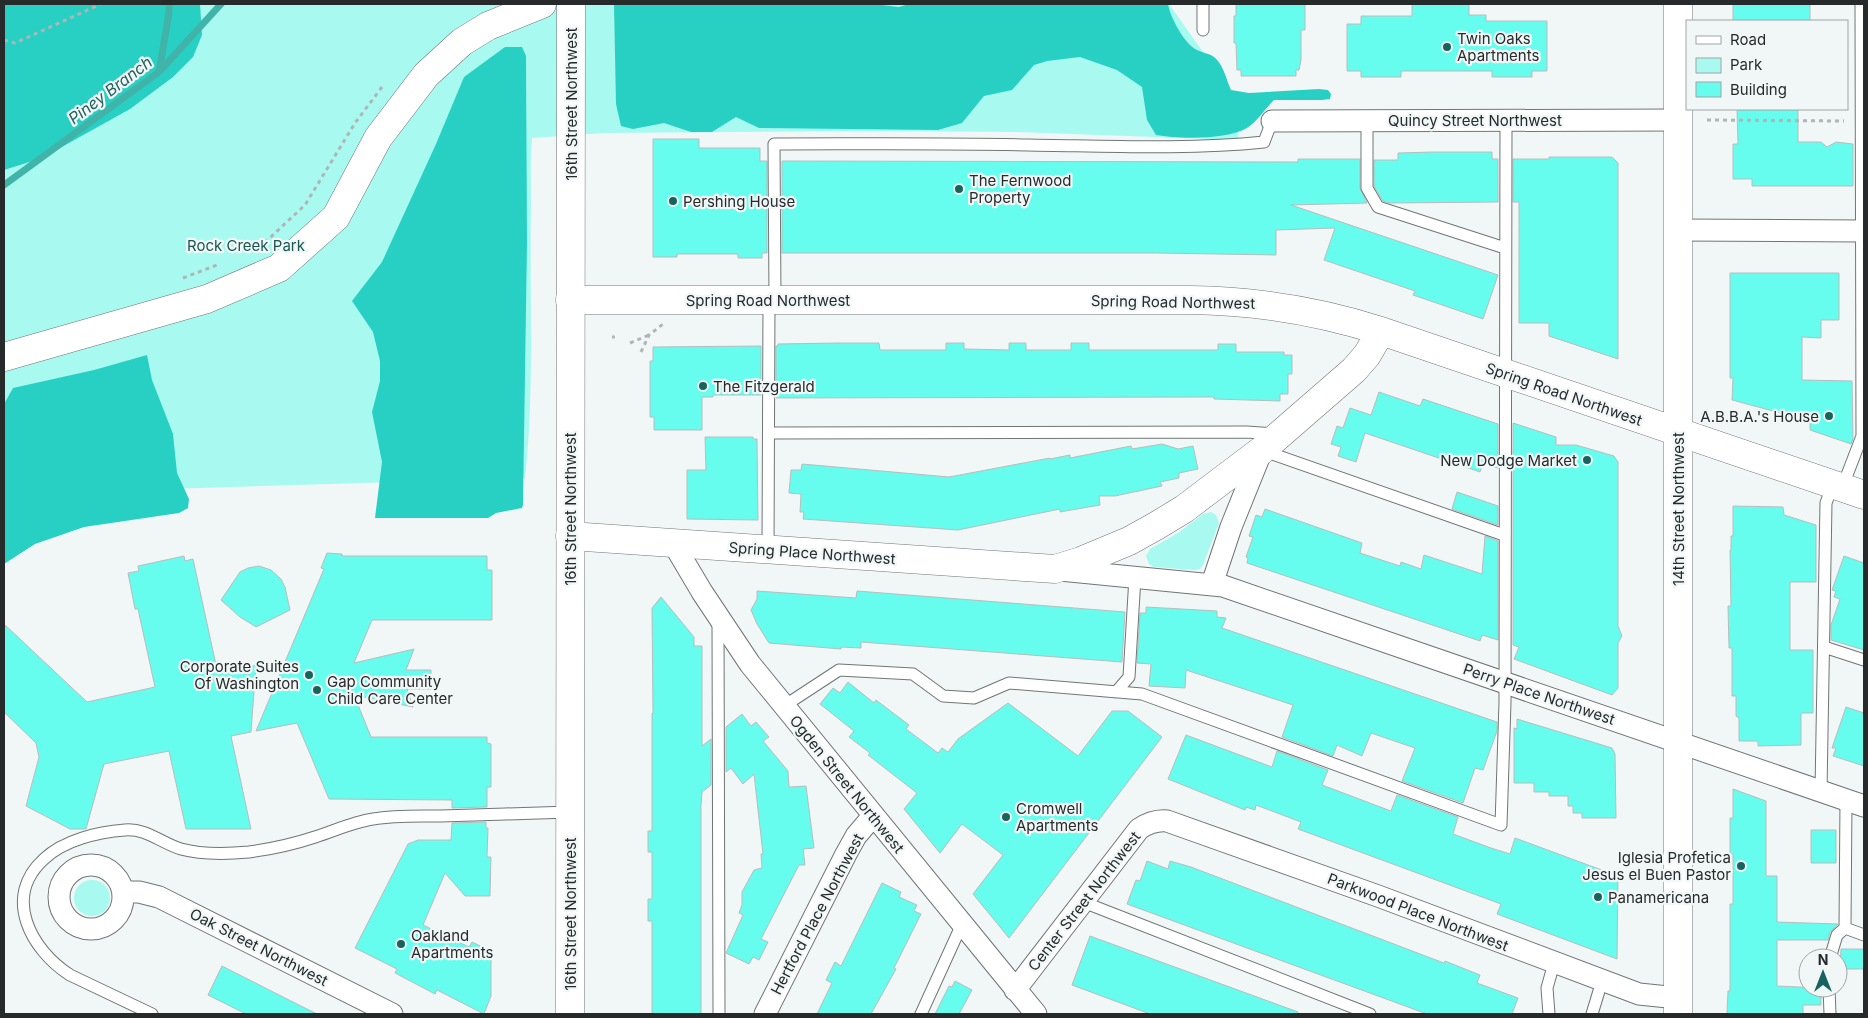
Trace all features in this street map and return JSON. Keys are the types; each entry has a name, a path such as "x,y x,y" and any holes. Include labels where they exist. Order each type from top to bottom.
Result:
{"main road":[{"path":"4,357 208,299 279,268 336,217 378,138 426,75 462,42 488,26 542,4"},
{"name":"16th Street Northwest","path":"570,1014 571,4"},
{"name":"14th Street Northwest","path":"1678,4 1678,1006"},
{"name":"Spring Road Northwest","path":"570,300 1208,300 1258,303 1292,308 1381,331 1846,489"},
{"name":"Spring Place Northwest","path":"570,536 1055,569 1107,551 1156,526 1184,509 1271,442 1354,370 1367,355 1381,331"}],"street":[{"name":"Quincy Street Northwest","path":"1272,122 1678,120"},
{"path":"1678,230 1863,231"},
{"name":"Spring Place Northwest","path":"1055,569 1212,584 1230,527 1271,442"},
{"name":"Ogden Street Northwest","path":"673,543 683,562 750,664 1036,1014"},
{"name":"Perry Place Northwest","path":"1212,584 1505,682 1855,803"},
{"name":"Hertford Place Northwest","path":"764,1014 846,854 856,836 873,816"},
{"name":"Parkwood Place Northwest","path":"1160,820 1167,820 1602,981 1678,1006"},
{"name":"Center Street Northwest","path":"1015,990 1139,829 1160,820"},
{"name":"Oak Street Northwest","path":"123,892 138,892 159,897 392,1014"}],"lane":[{"path":"1203,4 1204,30"},
{"path":"1821,791 1826,503 1846,489 1862,436 1863,53 1861,4"},
{"path":"784,706 839,670 912,674 942,696 974,698 1008,683 1142,694 1501,825 1505,682 1504,373 1506,120"},
{"path":"1367,121 1367,188 1378,207 1506,248"},
{"path":"768,550 774,144 1241,145 1264,142 1272,122"},
{"path":"769,433 1247,432 1504,536"},
{"path":"1116,692 1130,677 1135,577"},
{"path":"718,616 719,1014"},
{"path":"1824,647 1864,660"},
{"path":"1833,948 1837,936 1845,928 1855,803"},
{"path":"152,1014 65,972 52,962 32,937 26,924 24,911 27,884 34,871 44,859 58,849 92,836 133,830 146,832 183,850 225,854 274,848 375,818 570,812"},
{"path":"1082,902 1370,1014"},
{"path":"921,1014 962,924"},
{"path":"1845,928 1864,935"},
{"path":"1549,1014 1547,988 1554,963"},
{"path":"1592,1014 1602,981"},
{"path":"1829,998 1830,1014"}],"path":[{"path":"4,40 16,43 101,4"},
{"path":"256,250 305,205 355,123 374,96 386,83"},
{"path":"1707,120 1862,121"},
{"path":"182,278 219,264"},
{"path":"630,343 649,335 662,326 663,321"},
{"path":"641,352 649,335"}],"green space":[{"name":"Rock Creek Park","path":"4,4 1169,4 1234,96 1239,140 1017,132 877,131 604,133 532,138 531,376 525,478 4,494"},
{"path":"1211,512 1216,515 1219,523 1200,569 1154,567 1149,564 1146,556 1150,549 1178,533 1203,514"},
{"path":"92,880 99,881 105,885 109,891 109,905 105,911 99,915 92,916 85,915 79,911 75,905 74,898 75,891 79,885 85,881"}],"shaded area":[{"path":"4,4 200,4 202,35 193,57 173,77 130,109 42,158 4,170"},
{"path":"614,4 873,4 899,7 909,4 1168,4 1169,10 1183,37 1192,47 1216,58 1222,67 1231,90 1249,93 1319,89 1328,90 1331,94 1330,99 1322,100 1274,100 1258,119 1247,128 1227,135 1189,138 1156,135 1147,120 1142,87 1117,70 1080,57 1047,61 1034,65 1012,90 984,96 962,123 938,130 759,128 736,117 712,132 691,132 664,123 633,129 621,126 616,104"},
{"path":"505,47 522,47 526,56 527,242 523,505 522,508 496,513 488,518 375,518 382,462 372,412 380,381 380,361 373,332 352,301 382,262 436,144 464,77"},
{"path":"147,355 152,380 173,434 177,473 189,499 188,508 179,513 84,527 35,544 4,564 4,404 13,388 94,370"}],"building":[{"path":"1236,4 1305,4 1305,30 1301,30 1301,60 1299,70 1296,70 1296,76 1241,76 1241,70 1237,70 1236,43 1234,43"},
{"name":"Twin Oaks Apartments","path":"1412,4 1469,4 1469,15 1486,15 1486,21 1547,21 1547,71 1532,71 1532,77 1492,77 1492,71 1401,71 1401,77 1361,77 1361,71 1347,71 1347,24 1361,24 1361,16 1412,16"},
{"path":"1733,4 1810,4 1810,20 1733,20"},
{"path":"1737,110 1798,110 1798,142 1821,142 1827,147 1836,142 1853,144 1853,186 1752,186 1752,179 1733,179 1733,144 1738,144"},
{"name":"Pershing House","path":"653,139 699,139 699,148 760,148 760,161 767,161 767,253 762,253 762,258 738,258 738,254 677,254 677,257 653,257"},
{"path":"1492,152 1492,159 1498,159 1498,202 1390,203 1383,201 1374,186 1374,160 1398,160 1398,153"},
{"path":"1549,157 1612,157 1618,163 1618,359 1549,336 1549,323 1519,323 1519,202 1513,202 1513,159 1549,159"},
{"path":"1298,159 1360,159 1360,188 1367,203 1291,205 1498,275 1483,319 1413,295 1415,291 1324,260 1335,228 1276,230 1276,255 1156,253 782,253 782,161 1298,162"},
{"path":"1730,273 1839,273 1839,320 1821,320 1821,338 1802,337 1802,380 1852,381 1853,439 1851,444 1810,430 1810,421 1732,400 1733,378 1730,378"},
{"path":"879,343 880,350 946,350 946,343 964,343 964,349 1009,350 1009,343 1026,343 1026,350 1071,350 1071,343 1089,343 1089,350 1218,350 1218,344 1236,344 1236,352 1284,352 1284,355 1292,355 1292,374 1288,374 1288,394 1280,394 1280,401 1214,399 1214,397 776,398 776,346 778,344"},
{"name":"The Fitzgerald","path":"761,346 761,395 713,395 713,397 702,397 702,430 654,430 654,417 650,417 650,361 653,361 653,347"},
{"path":"1379,392 1420,406 1423,399 1498,424 1498,468 1483,463 1480,472 1365,433 1356,462 1338,456 1341,447 1331,444 1337,426 1343,428 1350,408 1371,415"},
{"path":"1513,423 1556,437 1556,445 1576,445 1614,456 1618,462 1618,626 1622,636 1618,643 1618,688 1612,695 1514,659 1519,647 1513,645"},
{"path":"705,437 753,437 753,439 757,439 758,520 687,519 687,470 706,470"},
{"path":"1162,444 1178,449 1193,446 1198,469 1179,473 1179,478 1160,482 1162,486 1115,496 1099,496 1100,505 1060,512 1060,509 958,530 803,519 804,512 800,512 801,494 789,493 791,470 801,470 802,464 949,477 1050,458 1070,455 1070,458 1131,446 1132,449"},
{"path":"1457,492 1498,506 1498,525 1452,509"},
{"path":"1733,506 1783,507 1784,515 1816,525 1816,582 1790,582 1790,650 1813,650 1813,713 1801,713 1801,745 1758,746 1758,741 1739,741 1739,718 1736,716 1736,696 1732,696 1732,648 1729,648 1728,606 1731,606 1730,550 1731,536 1733,536"},
{"path":"1265,509 1362,543 1360,553 1400,566 1401,562 1421,569 1424,555 1482,574 1485,536 1498,541 1498,640 1482,635 1480,641 1247,563 1248,558 1246,557 1253,537 1249,536 1256,515 1262,517"},
{"path":"327,553 342,554 342,556 487,556 487,570 492,570 492,620 372,620 354,663 414,649 406,670 431,670 431,689 407,689 413,707 354,695 371,737 487,737 487,743 491,744 491,787 487,787 487,807 452,808 452,800 329,799 297,723 256,731 324,569 321,568"},
{"path":"184,556 185,561 193,559 218,674 256,665 251,732 231,736 251,829 186,829 169,751 104,764 86,829 70,829 26,806 39,757 36,743 4,712 4,624 87,702 155,687 128,573 139,571 138,566"},
{"path":"1844,556 1864,563 1864,650 1831,640 1831,625 1840,599 1834,597 1836,591 1832,590"},
{"path":"259,566 271,570 281,579 285,587 290,610 256,627 240,617 221,600 240,572"},
{"path":"757,591 856,598 857,591 1125,612 1122,662 861,642 861,648 841,647 841,649 769,643 751,610 757,599"},
{"path":"661,597 694,637 694,646 702,646 702,746 711,739 711,785 702,792 701,806 701,1014 652,1014 652,921 648,921 648,899 652,899 652,852 648,852 648,831 652,831 652,608"},
{"path":"1146,607 1217,611 1217,617 1226,618 1222,628 1497,722 1497,731 1483,770 1475,768 1463,803 1402,781 1415,748 1371,733 1362,756 1337,745 1333,756 1282,737 1293,705 1186,670 1185,688 1149,686 1151,664 1137,663 1140,613 1146,613"},
{"name":"Cromwell Apartments","path":"848,682 874,703 876,700 909,725 906,729 938,753 942,748 948,752 958,739 1008,703 1078,756 1112,711 1128,711 1162,737 1009,938 973,894 1003,855 962,824 940,853 904,809 917,793 868,755 870,753 849,737 854,731 820,704 833,688 840,693"},
{"path":"1846,707 1864,713 1864,766 1833,756 1836,748 1832,748"},
{"path":"742,714 751,726 756,722 769,737 763,741 788,771 789,787 806,786 814,848 803,849 805,865 799,865 761,939 768,942 759,960 753,957 749,964 726,953 743,915 739,913 742,905 742,892 754,870 762,868 761,854 763,854 754,774 743,784 731,768 726,772 726,727"},
{"path":"1517,719 1612,748 1615,754 1616,818 1582,818 1582,813 1573,813 1573,806 1568,806 1568,796 1549,796 1549,792 1534,792 1534,783 1514,783 1514,728 1517,729"},
{"path":"1186,735 1272,767 1277,751 1328,770 1322,785 1391,811 1397,795 1458,817 1453,834 1491,848 1510,854 1515,838 1618,876 1617,959 1497,914 1501,904 1298,829 1301,822 1256,805 1255,810 1246,807 1245,810 1168,779"},
{"path":"1733,789 1766,801 1766,876 1777,876 1777,922 1838,924 1830,932 1828,940 1777,940 1777,986 1798,987 1798,998 1821,998 1821,1005 1803,1005 1803,1014 1727,1014 1728,991 1730,991 1730,904 1733,904 1733,854 1730,854 1730,818 1733,818"},
{"name":"Oakland Apartments","path":"486,822 486,828 488,828 487,857 491,857 490,896 465,896 445,873 423,925 469,947 472,942 491,951 491,996 484,1014 437,990 435,994 395,973 397,969 355,948 408,844 418,840 451,840 452,823"},
{"path":"1811,830 1836,830 1836,863 1811,863"},
{"path":"1147,861 1168,869 1170,861 1191,867 1480,975 1477,983 1518,998 1512,1014 1427,1014 1127,904 1136,880 1140,881"},
{"path":"882,883 901,892 899,897 917,905 914,911 921,914 894,968 896,969 871,1014 817,1014 832,983 826,980 835,962 841,966"},
{"path":"1090,936 1298,1012 1298,1014 1150,1014 1072,985"},
{"path":"1848,949 1864,949 1864,969 1848,969"},
{"path":"222,966 317,1014 246,1014 208,995"},
{"path":"955,981 972,990 959,1014 935,1014 949,986 952,987"}],"waterway":[{"path":"159,72 169,4"},
{"name":"Piney Branch","path":"4,185 159,72 221,4"}],"place":[{"name":"Twin Oaks Apartments","path":"1447,47"},
{"name":"The Fernwood Property","path":"959,189"},
{"name":"Pershing House","path":"673,201"},
{"name":"The Fitzgerald","path":"703,386"},
{"name":"A.B.B.A.'s House","path":"1829,416"},
{"name":"New Dodge Market","path":"1587,460"},
{"name":"Corporate Suites Of Washington","path":"309,675"},
{"name":"Gap Community Child Care Center","path":"317,690"},
{"name":"Cromwell Apartments","path":"1006,817"},
{"name":"Iglesia Profetica Jesus el Buen Pastor","path":"1741,866"},
{"name":"Panamericana","path":"1598,897"},
{"name":"Oakland Apartments","path":"401,944"}]}
